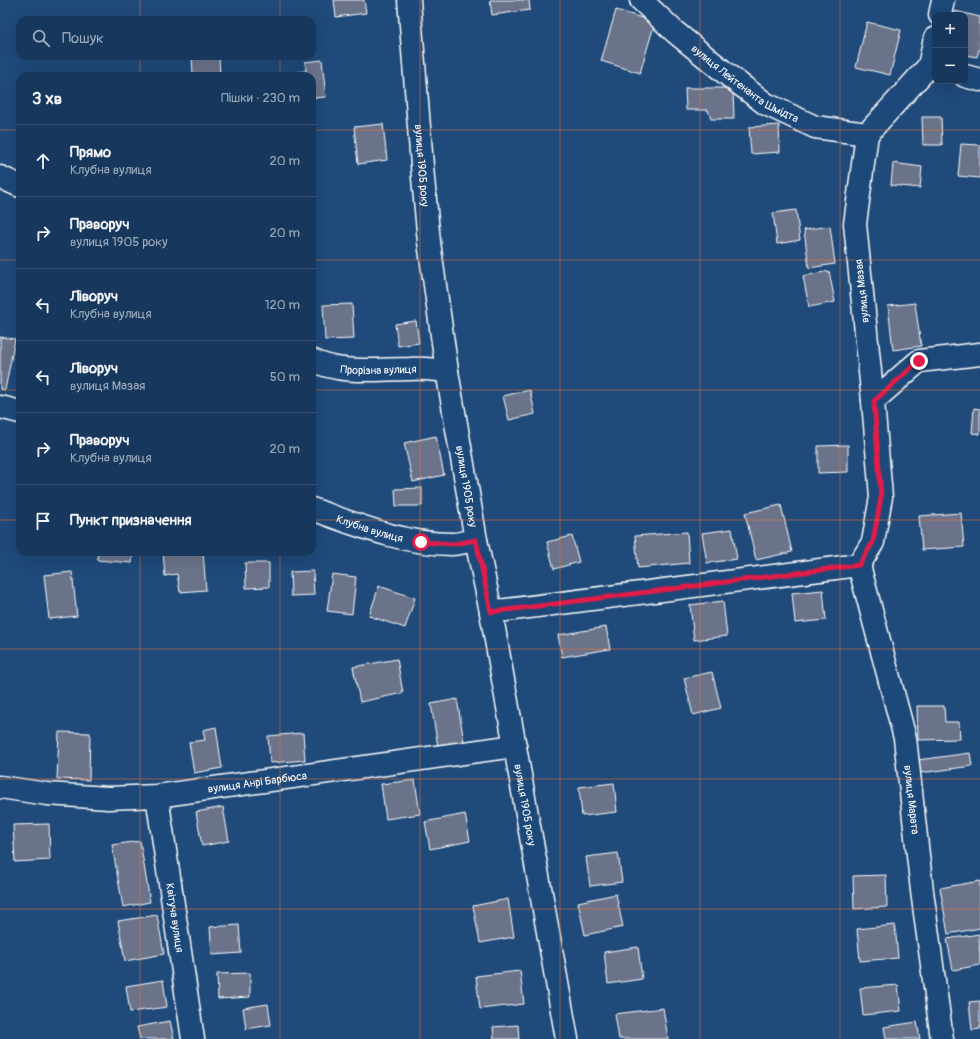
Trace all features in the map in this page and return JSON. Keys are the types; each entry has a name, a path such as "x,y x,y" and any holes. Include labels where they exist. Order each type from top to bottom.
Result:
{"street":[{"name":"вулиця 1905 року","path":"409,0 426,206 447,371 476,540 491,612 567,1039"},
{"name":"вулиця Лейтенанта Шмідта","path":"640,0 675,32 728,76 766,104 815,127 867,134"},
{"path":"941,12 943,0"},
{"path":"867,134 932,67"},
{"path":"968,77 980,80"},
{"name":"вулиця Мазая","path":"859,565 873,542 881,497 874,401 855,224 867,134"},
{"path":"0,176 16,184"},
{"path":"874,401 919,361 980,354"},
{"name":"Прорізна вулиця","path":"316,362 343,369 412,368 447,371"},
{"path":"0,407 16,411"},
{"name":"Клубна вулиця","path":"316,510 382,533 421,542 454,544 476,540"},
{"path":"491,612 859,565"},
{"name":"вулиця Марата","path":"859,565 905,738 922,891 942,1039"},
{"name":"вулиця Анрі Барбюса","path":"0,786 47,794 108,798 157,796 515,746"},
{"name":"Квітуча вулиця","path":"157,796 193,1039"}],"building":[{"path":"334,0 364,0 366,13 336,17"},
{"path":"490,0 529,0 530,10 492,15"},
{"path":"616,10 655,22 640,73 601,61"},
{"path":"968,14 980,17 980,47 977,57 968,56"},
{"path":"867,22 901,30 890,75 856,67"},
{"path":"192,60 219,60 220,72 193,72"},
{"path":"322,60 326,97 316,98 316,72 298,72 306,71 305,62"},
{"path":"685,88 733,88 734,119 711,119 708,110 686,110"},
{"path":"922,117 941,117 942,145 923,145"},
{"path":"383,124 387,160 358,164 354,127"},
{"path":"779,125 780,152 751,154 749,127"},
{"path":"961,144 980,145 980,178 958,176"},
{"path":"893,163 922,167 920,188 891,185"},
{"path":"796,210 800,240 777,244 773,213"},
{"path":"830,226 835,264 809,268 804,230"},
{"path":"829,271 835,302 809,307 803,276"},
{"path":"915,303 921,346 893,350 888,306"},
{"path":"352,304 354,339 325,340 323,305"},
{"path":"416,321 419,343 398,346 395,324"},
{"path":"0,337 15,339 5,390 0,389"},
{"path":"530,390 535,414 509,420 503,396"},
{"path":"974,408 980,409 980,434 972,433"},
{"path":"436,436 444,475 413,482 404,443"},
{"path":"848,445 848,472 818,473 818,446"},
{"path":"422,488 422,506 396,506 395,489"},
{"path":"781,505 792,552 756,560 745,513"},
{"path":"961,513 964,547 922,550 919,516"},
{"path":"732,529 737,559 707,563 702,533"},
{"path":"687,532 689,563 638,568 635,536"},
{"path":"572,536 579,562 554,569 547,542"},
{"path":"98,556 133,556 132,563 97,560"},
{"path":"163,556 203,556 206,590 180,592 177,574 165,576"},
{"path":"245,563 269,563 269,587 246,588"},
{"path":"313,571 314,595 291,596 290,572"},
{"path":"72,572 77,616 49,619 44,575"},
{"path":"332,574 356,577 352,614 327,611"},
{"path":"379,586 415,598 405,628 369,616"},
{"path":"823,590 826,620 795,623 792,593"},
{"path":"723,601 727,636 694,640 690,605"},
{"path":"606,627 610,649 562,657 558,635"},
{"path":"397,659 403,693 360,702 353,667"},
{"path":"712,672 721,708 693,715 684,678"},
{"path":"457,699 464,742 438,747 431,704"},
{"path":"917,706 944,706 945,722 959,722 960,739 918,740"},
{"path":"216,727 222,768 194,773 189,742 205,740 203,730"},
{"path":"59,732 90,733 89,780 57,779"},
{"path":"303,733 305,760 270,763 268,736"},
{"path":"970,753 972,766 920,773 918,760"},
{"path":"415,780 420,814 386,819 381,784"},
{"path":"614,783 617,812 582,816 579,787"},
{"path":"223,807 229,841 202,846 196,812"},
{"path":"465,814 470,841 430,849 425,822"},
{"path":"49,824 50,860 15,862 13,825"},
{"path":"140,841 150,902 123,907 112,845"},
{"path":"618,853 622,882 590,886 586,857"},
{"path":"886,875 887,907 854,909 853,876"},
{"path":"980,881 980,928 948,934 940,888"},
{"path":"616,894 623,927 585,935 578,902"},
{"path":"508,899 514,937 480,943 473,906"},
{"path":"157,915 164,954 125,961 118,921"},
{"path":"239,925 241,953 212,955 210,927"},
{"path":"895,925 898,958 860,961 857,929"},
{"path":"979,934 980,965 953,970 947,939"},
{"path":"638,947 642,979 608,984 604,952"},
{"path":"520,971 524,1004 480,1009 476,976"},
{"path":"250,973 250,997 218,999 217,974"},
{"path":"163,980 167,1007 130,1012 126,986"},
{"path":"898,985 901,1011 863,1015 860,988"},
{"path":"980,1001 980,1029 972,1030 969,1002"},
{"path":"268,1004 271,1025 246,1029 243,1008"},
{"path":"663,1008 668,1039 619,1039 615,1014"},
{"path":"170,1021 174,1039 140,1039 137,1027"},
{"path":"917,1022 920,1039 886,1039 884,1027"},
{"path":"518,1025 519,1039 494,1039 493,1027"}],"route":[{"path":"421,542 454,544 476,540 491,612 859,565 873,542 881,497 874,401 919,361"}]}
